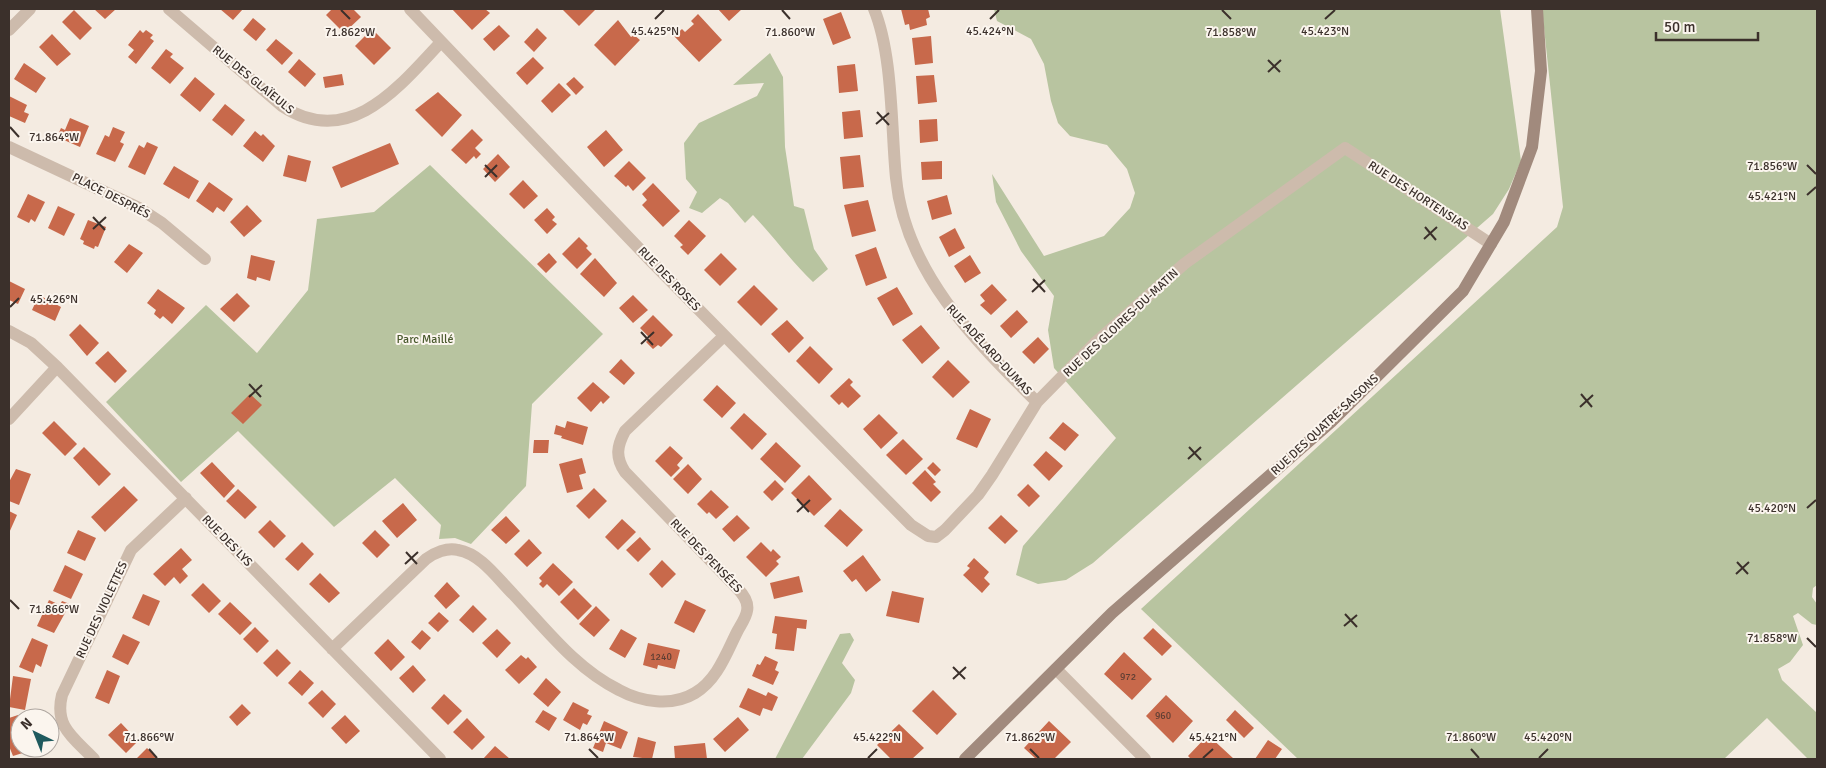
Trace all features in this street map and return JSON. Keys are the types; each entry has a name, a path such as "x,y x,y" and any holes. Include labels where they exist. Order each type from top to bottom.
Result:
{"street":[{"path":"9,30 30,9"},
{"name":"RUE DES GLAÏEULS","path":"169,9 282,106 296,115 311,120 340,120 362,114 381,103 442,42"},
{"name":"RUE DES ROSES","path":"410,9 724,336 911,525 920,533 936,537"},
{"name":"RUE ADÉLARD-DUMAS","path":"874,9 880,23 885,55 899,197 910,233 930,279 943,300 960,321 1037,402"},
{"name":"RUE DES QUATRE-SAISONS","path":"965,759 1112,613 1332,422 1464,292 1504,222 1532,147 1541,70 1537,9"},
{"name":"PLACE DESPRÉS","path":"9,146 139,208 162,223 205,259"},
{"name":"RUE DES GLOIRES-DU-MATIN","path":"936,537 960,515 983,489 1037,402 1095,343 1184,264 1345,148"},
{"name":"RUE DES HORTENSIAS","path":"1345,148 1491,244"},
{"name":"RUE DES LYS","path":"9,331 31,344 57,367 440,759"},
{"name":"RUE DES PENSÉES","path":"332,649 426,559 439,552 457,549 483,563 584,666 619,690 637,698 667,702 682,699 699,690 713,677 722,662 747,612 746,602 737,588 625,472 617,454 625,431 724,336"},
{"path":"9,419 57,367"},
{"name":"RUE DES VIOLETTES","path":"94,759 61,722 59,709 62,696 131,550 186,498"},
{"path":"1056,669 1145,759"}],"green space":[{"path":"994,9 1500,9 1521,161 1509,189 1493,214 1093,563 1066,580 1038,584 1016,575 1023,546 1116,438 1054,368 1048,330 1054,296 1021,251 996,202 992,174 1044,256 1104,236 1130,208 1135,193 1127,169 1107,145 1070,136 1058,123 1051,101 1044,64 1031,39 997,21"},
{"path":"1542,9 1817,9 1817,585 1813,588 1812,597 1817,604 1817,625 1812,624 1798,613 1793,616 1803,645 1790,662 1778,669 1782,680 1817,713 1817,759 1808,759 1767,718 1724,759 1298,759 1141,609 1557,227 1563,207"},
{"path":"770,53 783,77 785,147 794,206 804,209 814,249 828,269 813,282 753,215 745,223 728,203 720,198 702,213 689,208 697,192 686,179 684,143 699,123 757,96 764,83 733,85"},
{"name":"Parc Maillé","path":"430,165 603,334 532,404 526,486 471,544 455,538 439,539 441,525 395,478 334,527 238,431 181,482 106,402 206,305 257,353 308,290 317,219 374,212"},
{"path":"850,633 854,640 842,663 855,680 851,693 802,759 775,759 840,634"}],"building":[{"path":"94,9 116,9 105,19"},
{"path":"220,9 243,9 233,20"},
{"path":"332,9 353,9 361,17 344,33 326,15"},
{"path":"452,9 485,9 490,13 472,30"},
{"path":"562,9 596,9 579,26"},
{"path":"718,9 742,9 729,21"},
{"path":"901,9 928,9 930,17 926,19 927,25 910,30 909,24 905,25"},
{"path":"74,10 92,28 80,40 62,22"},
{"path":"841,12 851,38 833,45 823,19"},
{"path":"698,14 722,40 699,62 674,36 682,29 685,32 694,24 691,21"},
{"path":"253,18 266,29 256,41 243,30"},
{"path":"618,20 631,37 634,35 640,40 615,66 594,45"},
{"path":"499,25 510,36 494,51 483,39"},
{"path":"537,28 547,38 534,52 524,42"},
{"path":"372,29 391,48 374,65 355,46"},
{"path":"140,30 143,33 146,30 153,35 150,38 154,41 136,64 128,57 134,50 128,45"},
{"path":"52,34 71,54 57,66 39,47"},
{"path":"931,36 933,63 915,65 912,38"},
{"path":"276,39 293,53 282,65 266,50"},
{"path":"166,49 173,54 170,57 184,68 170,84 151,68"},
{"path":"533,57 544,68 527,85 516,73"},
{"path":"299,59 316,74 305,87 288,72"},
{"path":"24,63 46,78 36,93 14,79"},
{"path":"855,64 858,91 839,93 837,66"},
{"path":"342,74 344,85 325,88 323,77"},
{"path":"934,75 937,102 918,104 916,76"},
{"path":"195,77 215,94 200,112 180,95"},
{"path":"574,77 584,87 576,95 566,84"},
{"path":"559,83 571,95 552,113 541,101"},
{"path":"438,92 462,115 442,137 415,110"},
{"path":"9,96 27,105 24,112 29,114 25,123 9,116"},
{"path":"225,104 245,120 232,136 212,120"},
{"path":"860,110 863,137 844,139 842,112"},
{"path":"70,118 89,126 80,147 57,137 61,128 65,130"},
{"path":"937,119 938,141 920,143 919,120"},
{"path":"113,127 125,132 120,142 124,144 115,162 96,154 105,135 109,137"},
{"path":"472,129 483,140 475,148 481,154 476,159 474,156 466,164 451,150"},
{"path":"606,130 623,150 604,167 587,147"},
{"path":"255,131 261,136 263,134 275,146 263,162 243,146"},
{"path":"147,142 158,147 145,175 128,167 139,145 144,148"},
{"path":"390,143 399,164 341,188 332,167"},
{"path":"498,154 510,167 495,182 483,169"},
{"path":"288,155 311,161 306,182 283,176"},
{"path":"860,155 864,187 843,189 840,157"},
{"path":"629,161 646,178 633,191 628,185 626,187 614,176"},
{"path":"942,161 942,179 922,180 921,162"},
{"path":"174,166 199,181 189,199 163,184"},
{"path":"523,180 538,196 524,209 509,194"},
{"path":"209,182 233,199 224,212 217,207 213,213 196,201"},
{"path":"653,183 680,211 663,227 642,205 647,200 642,194"},
{"path":"28,194 45,202 35,222 31,219 29,223 17,217"},
{"path":"947,195 952,214 932,220 927,201"},
{"path":"868,200 876,231 852,237 844,205"},
{"path":"247,205 262,221 244,237 230,222"},
{"path":"58,206 75,214 64,236 48,228"},
{"path":"547,208 555,217 552,220 557,224 547,234 534,220"},
{"path":"88,220 106,227 98,247 95,246 94,249 83,244 84,241 80,239"},
{"path":"689,220 706,236 688,255 680,247 683,245 674,236"},
{"path":"955,228 965,248 949,257 939,237"},
{"path":"579,237 588,246 586,248 592,254 577,269 562,254"},
{"path":"129,244 143,253 127,273 114,262"},
{"path":"876,247 887,278 866,286 855,255"},
{"path":"549,253 557,262 546,273 537,264"},
{"path":"721,253 737,269 720,286 704,270"},
{"path":"251,255 275,261 270,281 257,277 256,281 247,278"},
{"path":"970,255 981,273 965,283 954,266"},
{"path":"595,258 617,283 604,297 580,274"},
{"path":"9,281 25,289 18,304 9,300"},
{"path":"992,284 1007,300 991,315 980,305 985,301 980,295"},
{"path":"754,285 778,309 761,326 737,302"},
{"path":"897,287 913,314 893,326 877,298"},
{"path":"158,289 185,308 172,324 163,316 160,319 154,314 156,310 147,303"},
{"path":"237,293 250,306 234,322 220,309"},
{"path":"39,295 61,307 55,321 32,310"},
{"path":"633,295 648,310 633,323 619,308"},
{"path":"1017,310 1028,322 1011,338 1000,326"},
{"path":"653,315 673,335 661,347 658,345 653,349 646,342 650,338 640,328"},
{"path":"787,320 804,338 789,353 771,334"},
{"path":"80,324 99,343 87,356 69,335"},
{"path":"921,325 940,348 922,364 902,340"},
{"path":"1038,337 1049,349 1034,364 1022,352"},
{"path":"810,346 833,369 819,384 796,361"},
{"path":"108,351 127,371 115,383 95,363"},
{"path":"621,359 635,373 624,385 609,372"},
{"path":"948,360 970,382 953,398 932,377"},
{"path":"849,378 853,382 850,385 861,396 848,408 842,402 839,405 830,396"},
{"path":"593,382 610,397 603,404 601,401 591,412 577,398"},
{"path":"717,385 736,403 722,418 703,400"},
{"path":"250,394 262,405 243,424 231,413"},
{"path":"970,409 991,419 977,448 956,439"},
{"path":"744,413 767,434 752,450 730,428"},
{"path":"879,414 898,433 881,449 863,429"},
{"path":"54,421 77,444 65,456 42,433"},
{"path":"567,421 588,427 583,445 554,434 556,425 565,428"},
{"path":"1063,422 1079,435 1065,451 1049,438"},
{"path":"903,439 923,459 906,475 886,455"},
{"path":"534,440 549,440 548,453 533,453"},
{"path":"776,442 801,466 785,483 760,459"},
{"path":"670,446 683,458 677,465 680,468 671,477 655,461"},
{"path":"84,447 111,474 99,486 73,458"},
{"path":"1046,451 1063,466 1049,481 1033,465"},
{"path":"582,458 586,473 579,475 583,489 567,493 559,464"},
{"path":"212,462 235,486 224,498 200,473"},
{"path":"933,462 941,470 935,476 927,468"},
{"path":"688,464 702,479 688,494 673,479"},
{"path":"16,469 31,474 19,505 9,501 9,482"},
{"path":"925,470 936,482 933,484 941,492 931,502 912,483"},
{"path":"809,475 832,499 814,516 791,493"},
{"path":"775,480 784,489 772,501 763,492"},
{"path":"1028,484 1040,496 1029,507 1017,495"},
{"path":"124,486 138,500 105,532 91,517"},
{"path":"594,488 607,501 589,519 576,506"},
{"path":"238,489 257,507 245,519 226,501"},
{"path":"711,490 729,507 716,519 709,512 707,514 697,504"},
{"path":"403,503 417,520 397,538 382,521"},
{"path":"840,509 863,530 847,547 824,526"},
{"path":"9,511 17,515 9,533"},
{"path":"737,515 750,528 734,542 722,529"},
{"path":"1001,515 1018,531 1005,544 988,528"},
{"path":"506,516 520,531 506,544 491,530"},
{"path":"622,519 636,532 618,550 605,537"},
{"path":"270,520 286,536 274,548 258,532"},
{"path":"78,530 96,538 85,561 67,553"},
{"path":"375,530 390,545 377,558 362,543"},
{"path":"640,537 651,549 638,562 626,550"},
{"path":"529,539 542,553 527,567 514,554"},
{"path":"302,542 314,554 298,571 285,559"},
{"path":"761,542 771,552 773,549 781,557 776,561 779,564 766,577 746,557"},
{"path":"181,548 192,560 182,569 188,576 180,584 174,577 165,586 153,574"},
{"path":"863,555 881,580 866,592 856,579 852,582 843,571"},
{"path":"974,558 989,572 984,578 990,584 982,593 963,575 970,568 967,566"},
{"path":"662,560 676,574 662,588 649,574"},
{"path":"553,563 573,582 559,596 547,584 543,588 539,584 542,581 539,578"},
{"path":"65,565 83,574 71,599 53,591"},
{"path":"320,573 340,593 329,603 309,584"},
{"path":"799,576 803,592 774,599 770,583"},
{"path":"447,582 460,596 446,609 434,596"},
{"path":"203,583 221,601 209,613 191,595"},
{"path":"574,588 592,606 578,620 560,602"},
{"path":"892,591 924,598 919,623 886,616"},
{"path":"143,594 160,601 149,626 132,618"},
{"path":"49,600 60,605 62,601 70,604 54,633 37,626"},
{"path":"685,600 706,610 694,633 674,623"},
{"path":"230,602 252,623 240,635 218,614"},
{"path":"473,605 487,619 473,633 459,620"},
{"path":"596,606 610,620 594,637 579,624"},
{"path":"439,612 449,621 438,632 428,623"},
{"path":"775,616 807,620 806,629 797,628 794,651 775,649 777,634 772,633"},
{"path":"255,627 269,641 257,653 243,639"},
{"path":"1153,628 1172,646 1162,656 1143,638"},
{"path":"497,629 511,643 497,658 482,643"},
{"path":"621,629 637,638 625,658 609,649"},
{"path":"422,630 431,638 420,650 411,642"},
{"path":"123,634 140,642 128,665 112,657"},
{"path":"32,638 48,645 41,667 36,664 33,673 19,667"},
{"path":"388,639 405,657 391,671 374,653"},
{"path":"648,643 680,650 675,669 658,665 657,669 643,665"},
{"path":"277,649 291,663 277,677 263,663"},
{"path":"1124,652 1152,679 1132,700 1104,674"},
{"path":"521,655 526,659 528,657 537,667 519,684 505,670"},
{"path":"765,656 778,662 775,670 779,672 773,685 752,676 757,664 760,665"},
{"path":"413,665 426,680 413,693 399,678"},
{"path":"107,670 120,676 109,704 95,698"},
{"path":"300,670 314,683 302,696 288,683"},
{"path":"13,676 31,679 25,708 9,707"},
{"path":"546,678 561,692 548,707 533,694"},
{"path":"748,688 766,696 768,692 778,697 772,711 763,708 760,716 739,707"},
{"path":"322,690 336,704 323,718 308,703"},
{"path":"933,690 957,714 937,735 912,711"},
{"path":"444,694 462,711 448,725 431,708"},
{"path":"1166,695 1193,721 1173,743 1146,716"},
{"path":"573,702 589,710 587,714 592,716 587,725 583,723 580,730 563,720"},
{"path":"242,704 251,713 237,726 229,717"},
{"path":"543,710 557,718 549,731 535,722"},
{"path":"1235,710 1254,728 1244,738 1226,720"},
{"path":"345,715 360,731 346,744 331,728"},
{"path":"738,717 749,730 725,752 713,739"},
{"path":"10,718 10,748 9,746"},
{"path":"467,718 485,737 472,750 453,732"},
{"path":"604,721 628,732 621,749 606,743 603,752 593,748"},
{"path":"1049,721 1071,742 1054,759 1036,759 1024,748"},
{"path":"121,723 138,741 126,753 108,735"},
{"path":"899,724 924,748 912,759 891,759 877,745"},
{"path":"1208,735 1234,759 1191,759 1188,756"},
{"path":"638,737 656,742 652,759 633,757"},
{"path":"1268,740 1282,749 1275,759 1255,759"},
{"path":"705,743 707,759 675,759 674,746"},
{"path":"495,746 510,759 483,759"},
{"path":"147,748 158,759 136,759"}]}
